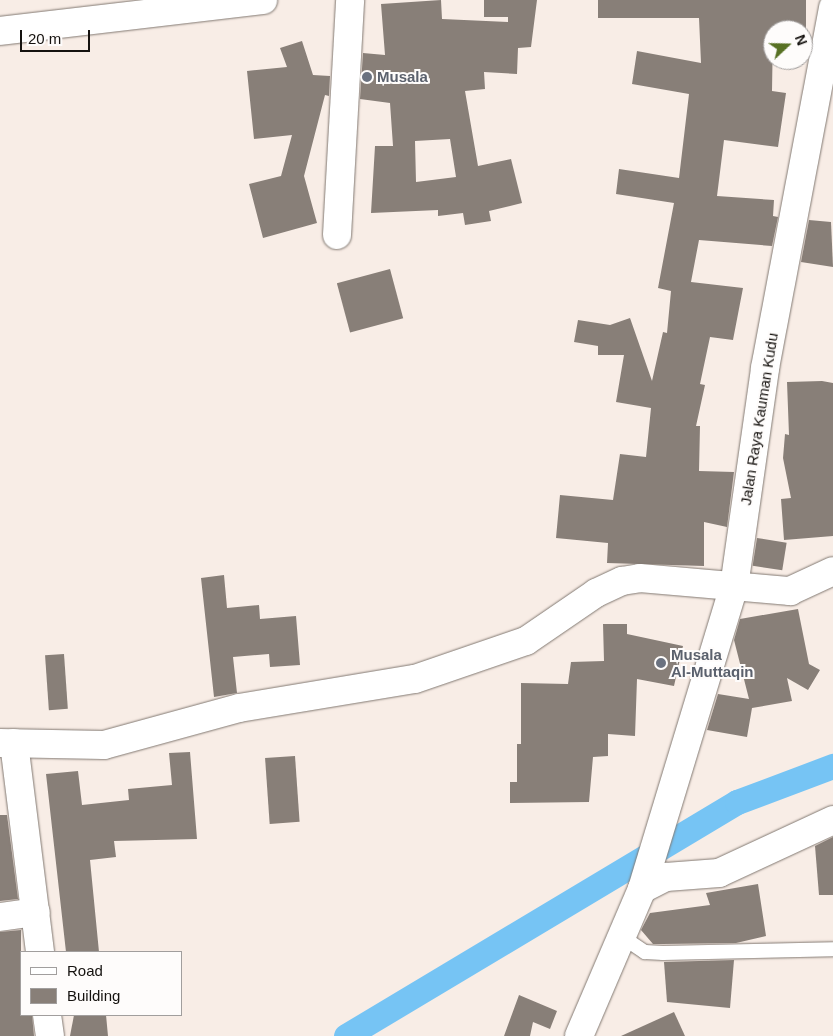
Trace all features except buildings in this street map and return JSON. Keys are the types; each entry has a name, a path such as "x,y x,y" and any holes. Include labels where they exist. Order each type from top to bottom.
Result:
{"street":[{"path":"0,31 263,0"},
{"path":"337,235 350,0"},
{"name":"Jalan Raya Kauman Kudu","path":"642,889 734,587 765,368 833,7"},
{"path":"40,951 36,912 7,743 104,745 238,708 415,679 526,641 596,593 622,581 640,578 790,591 833,571"},
{"path":"579,1036 642,889 666,877 719,873 833,820"},
{"path":"0,917 36,912"},
{"path":"47,1016 50,1036"}],"lane":[{"path":"621,936 634,948 654,953 833,949"}],"waterway":[{"path":"346,1036 737,802 833,766"}],"place":[{"name":"Musala","path":"367,77"},
{"name":"Musala Al-Muttaqin","path":"661,663"}]}
